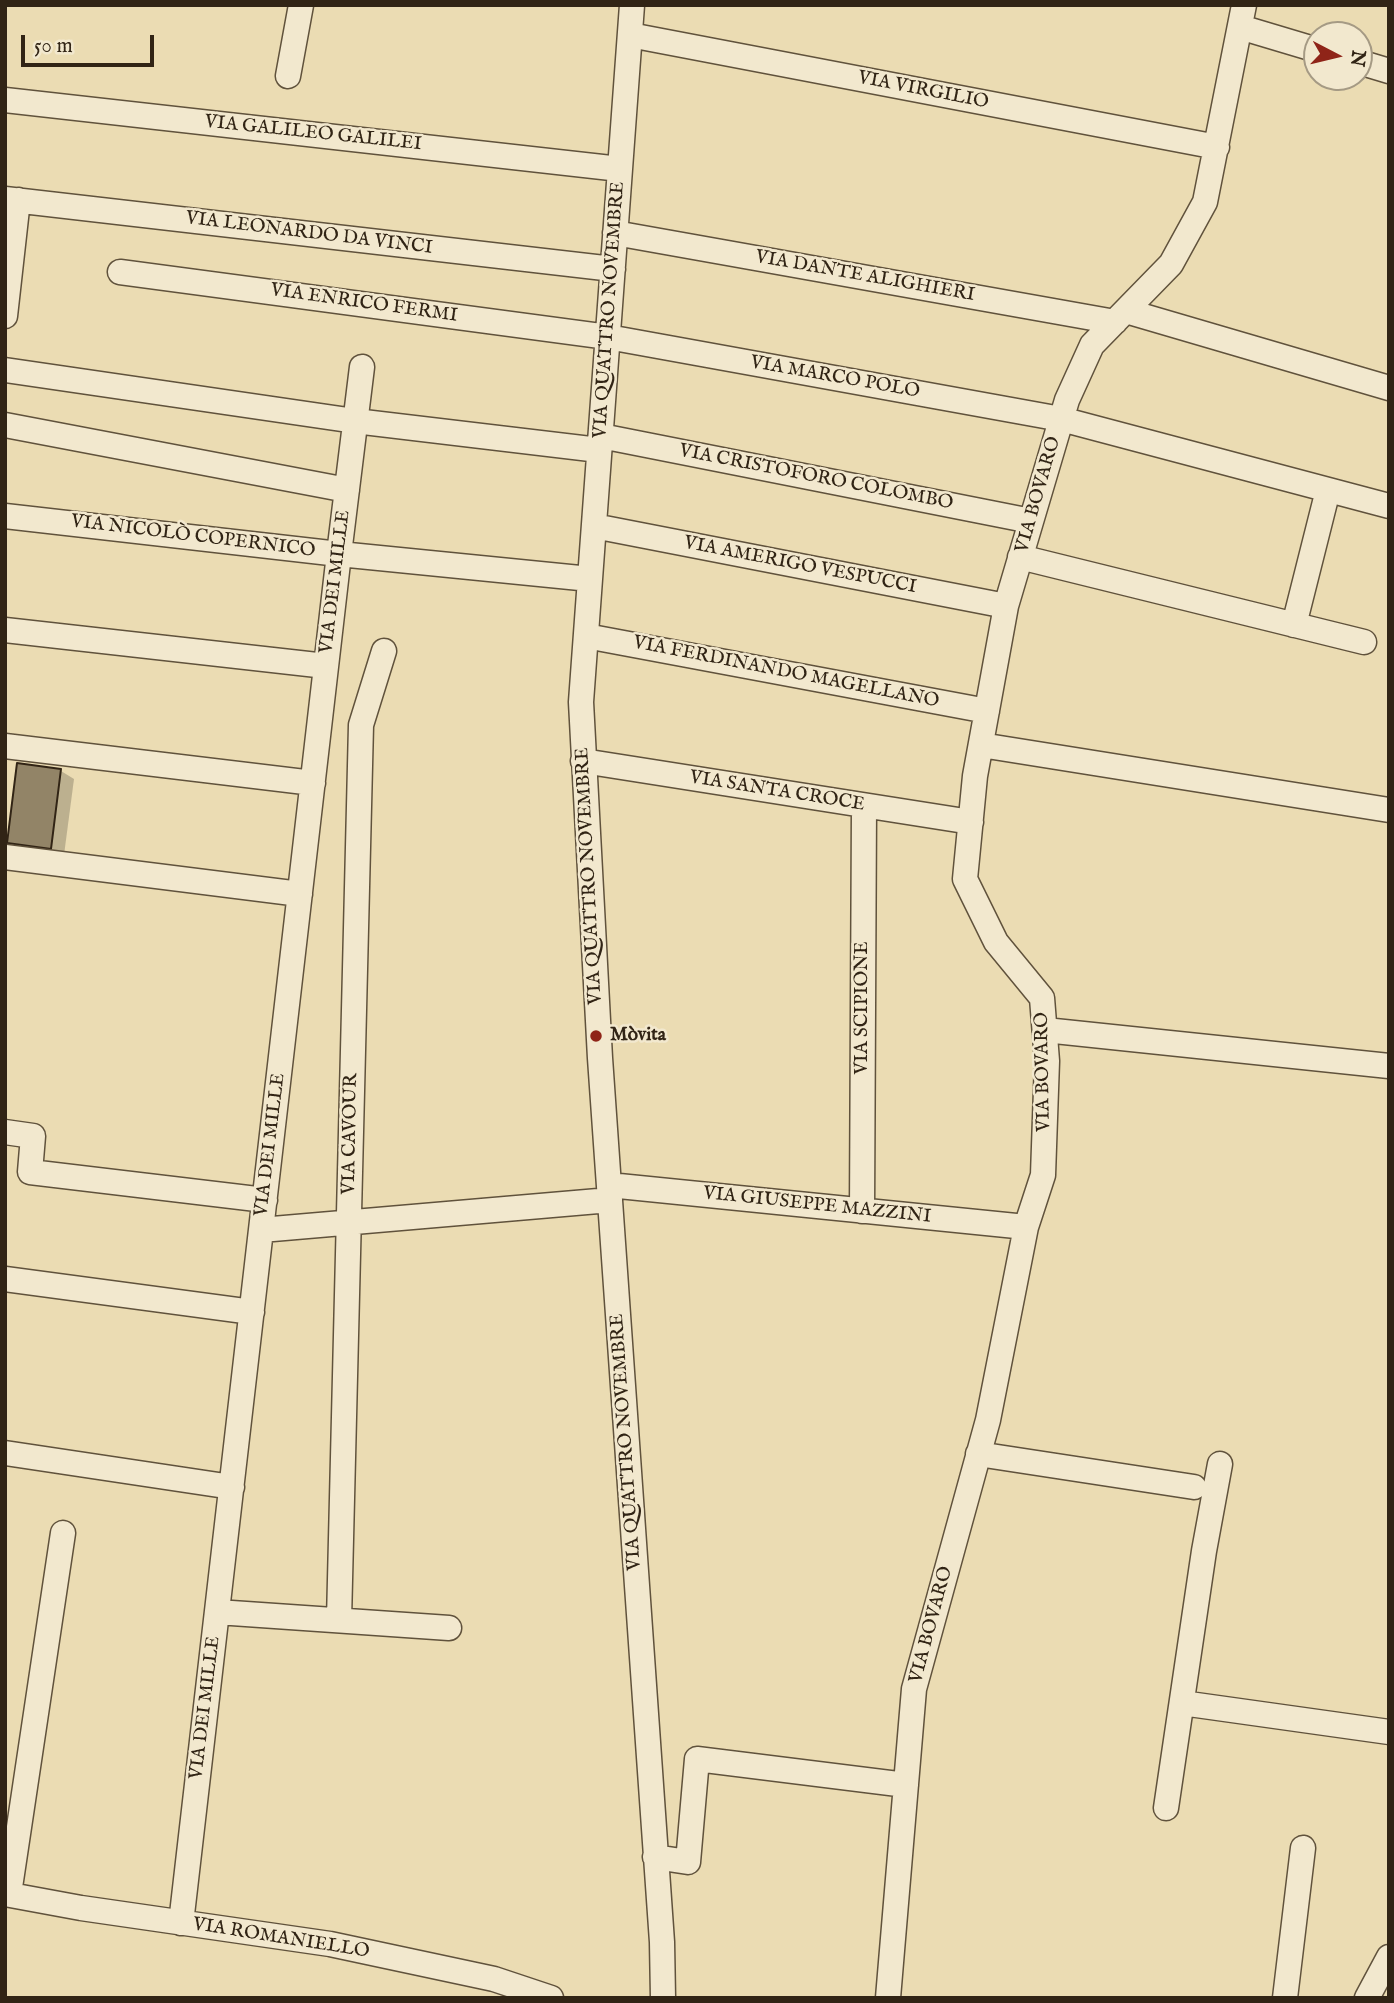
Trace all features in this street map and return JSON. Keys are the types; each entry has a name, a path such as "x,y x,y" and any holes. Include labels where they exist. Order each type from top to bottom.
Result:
{"street":[{"path":"288,76 301,5"},
{"name":"VIA QUATTRO NOVEMBRE","path":"632,5 581,702 610,1192 662,1942 663,1998"},
{"path":"1242,16 1303,44"},
{"name":"VIA BOVARO","path":"888,1998 914,1689 988,1420 1026,1227 1044,1175 1048,1061 1042,998 996,942 965,880 975,776 986,711 1006,607 1067,400 1092,345 1171,264 1205,202 1242,16"},
{"name":"VIA VIRGILIO","path":"630,35 1217,148"},
{"name":"VIA GALILEO GALILEI","path":"5,100 620,169"},
{"path":"5,316 12,200"},
{"name":"VIA LEONARDO DA VINCI","path":"12,200 613,269"},
{"name":"VIA DANTE ALIGHIERI","path":"615,233 1120,316 1389,388"},
{"name":"VIA ENRICO FERMI","path":"120,272 608,337"},
{"name":"VIA MARCO POLO","path":"608,337 1061,419 1389,506"},
{"name":"VIA DEI MILLE","path":"181,1923 362,368"},
{"name":"VIA CRISTOFORO COLOMBO","path":"5,370 355,421 600,443 1031,521"},
{"path":"5,425 347,490"},
{"path":"1294,625 1328,490"},
{"name":"VIA NICOLÒ COPERNICO","path":"5,516 590,579"},
{"name":"VIA AMERIGO VESPUCCI","path":"594,526 1006,607"},
{"path":"1020,557 1364,642"},
{"path":"5,630 326,666"},
{"name":"VIA FERDINANDO MAGELLANO","path":"586,636 986,711"},
{"name":"VIA CAVOUR","path":"339,1620 361,725 384,651"},
{"path":"5,746 313,783"},
{"path":"981,746 1389,810"},
{"name":"VIA SANTA CROCE","path":"583,761 971,822"},
{"name":"VIA SCIPIONE","path":"862,1211 864,806"},
{"path":"5,857 300,894"},
{"path":"1045,1030 1389,1066"},
{"path":"5,1132 33,1136 30,1172 265,1200"},
{"name":"VIA GIUSEPPE MAZZINI","path":"261,1230 348,1223 610,1192 862,1211 1026,1227"},
{"path":"5,1279 251,1312"},
{"path":"5,1453 232,1487"},
{"path":"978,1454 1194,1487"},
{"path":"1166,1808 1204,1551 1220,1464"},
{"name":"VIA ROMANIELLO","path":"63,1533 7,1894 81,1909 330,1944 495,1979 551,1998"},
{"path":"217,1612 449,1628"},
{"path":"1182,1703 1389,1732"},
{"path":"655,1857 688,1862 697,1759 906,1785"},
{"path":"1284,1998 1303,1848"},
{"path":"1367,1998 1389,1958"}],"building":[{"path":"17,763 61,769 51,849 7,843"}],"place":[{"name":"Mòvita","path":"596,1036"}]}
